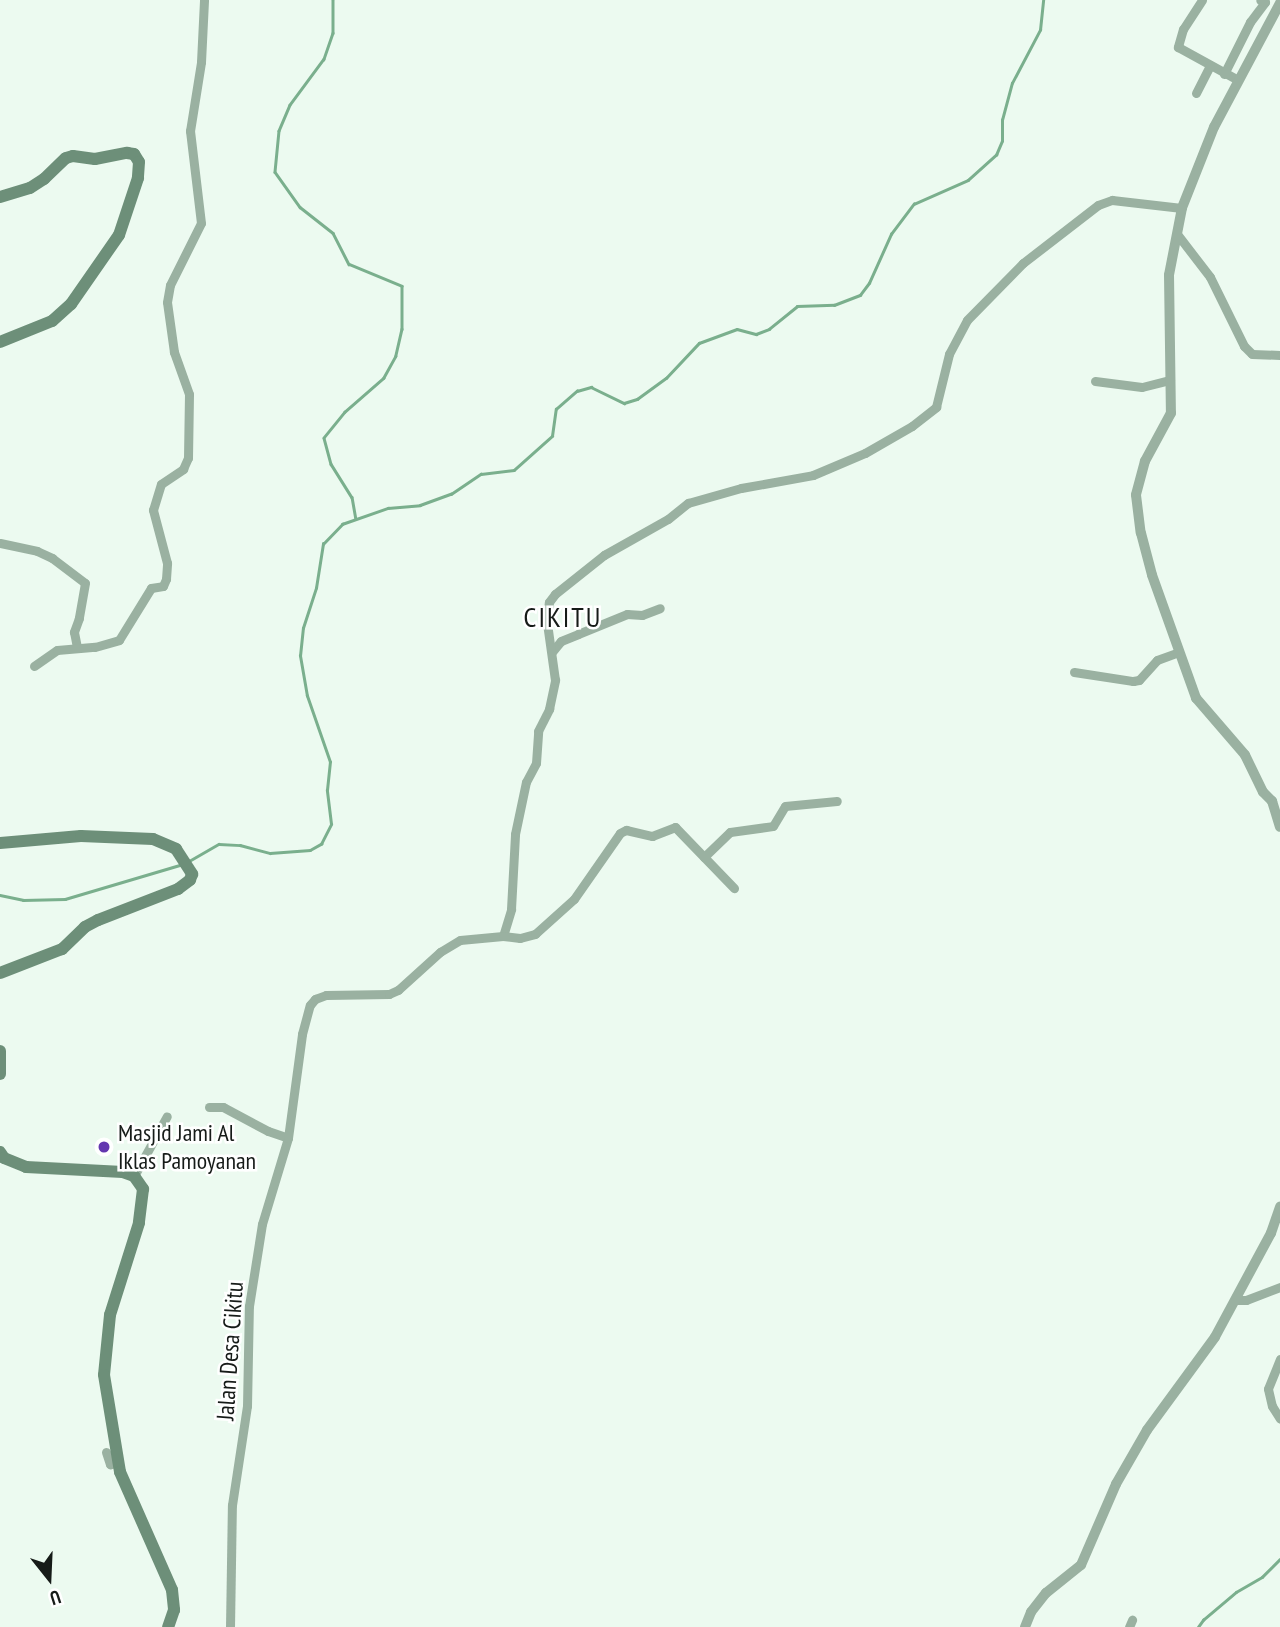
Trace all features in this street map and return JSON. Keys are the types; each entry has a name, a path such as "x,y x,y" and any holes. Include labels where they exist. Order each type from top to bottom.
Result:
{"main road":[{"path":"0,197 30,187 73,156 95,159 127,153 134,155 139,162 138,178 120,235 71,304 52,321 0,342"},
{"path":"0,843 104,836 153,839 169,843 191,870 190,880 178,889 98,920 62,949 0,974"},
{"path":"0,1051 0,1074"},
{"path":"0,1152 4,1158 26,1167 123,1172 134,1176 143,1189 142,1210 110,1315 104,1364 118,1463 172,1590 174,1610 168,1627"}],"street":[{"path":"34,666 48,653 119,640 151,588 163,586 166,579 167,563 153,510 161,484 183,469 188,458 190,394 174,352 167,302 170,285 201,223 190,131 201,62 204,0"},
{"path":"1202,0 1183,29 1178,47 1238,80"},
{"path":"1224,74 1250,22 1265,2 1260,0"},
{"path":"1280,3 1214,127 1182,208 1169,275 1171,414 1145,461 1136,495 1148,561 1196,698 1245,755 1263,792 1272,802 1280,827"},
{"path":"1196,93 1210,65"},
{"path":"734,888 675,827 650,836 626,830 620,834 574,899 535,934 520,938 503,936 510,909 515,834 526,782 536,763 538,731 549,709 555,680 547,623 549,602 566,582 604,555 668,519 688,503 741,488 813,475 898,435 936,407 949,354 967,320 1023,263 1098,205 1112,200 1182,208"},
{"path":"1177,234 1210,277 1244,346 1252,354 1280,355"},
{"path":"1095,381 1142,387 1170,380"},
{"path":"0,543 37,551 85,583 74,632 77,648"},
{"path":"552,652 561,641 627,614 642,615 660,608"},
{"path":"1074,672 1139,680 1157,660 1179,652"},
{"path":"704,857 733,830 773,825 785,806 837,801"},
{"name":"Jalan Desa Cikitu","path":"230,1627 232,1505 247,1406 249,1306 262,1224 288,1138 302,1034 315,999 326,995 389,994 450,945 470,938 503,936"},
{"path":"209,1107 223,1107 268,1131 288,1138"},
{"path":"134,1176 167,1116"},
{"path":"1025,1627 1031,1612 1046,1593 1081,1565 1116,1484 1147,1430 1205,1353 1270,1233 1280,1207"},
{"path":"1235,1300 1247,1300 1280,1287"},
{"path":"1280,1359 1268,1389 1272,1406 1280,1419"},
{"path":"106,1452 110,1464 118,1463"}],"waterway":[{"path":"333,0 333,33 324,59 290,105 279,131 275,172 300,207 333,233 349,264 402,286 402,329 396,356 384,378 345,412 324,438 331,464 352,497 356,519"},
{"path":"189,861 219,844 240,845 270,853 310,850 321,844 331,824 327,790 330,762 307,696 300,656 303,628 316,588 323,544 342,524 388,508 420,505 451,494 481,474 514,470 552,436 556,409 577,391 591,387 624,403 637,399 666,378 699,343 737,329 756,334 769,329 797,306 834,305 860,295 869,283 891,234 914,204 968,180 996,155 1002,141 1002,120 1012,83 1040,30 1043,0"},
{"path":"0,895 23,900 65,899 180,865"},
{"path":"1198,1627 1236,1592 1262,1577 1280,1559"}],"place":[{"name":"Masjid Jami Al Iklas Pamoyanan","path":"104,1147"}],"district":[{"name":"CIKITU","path":"563,617"}]}
